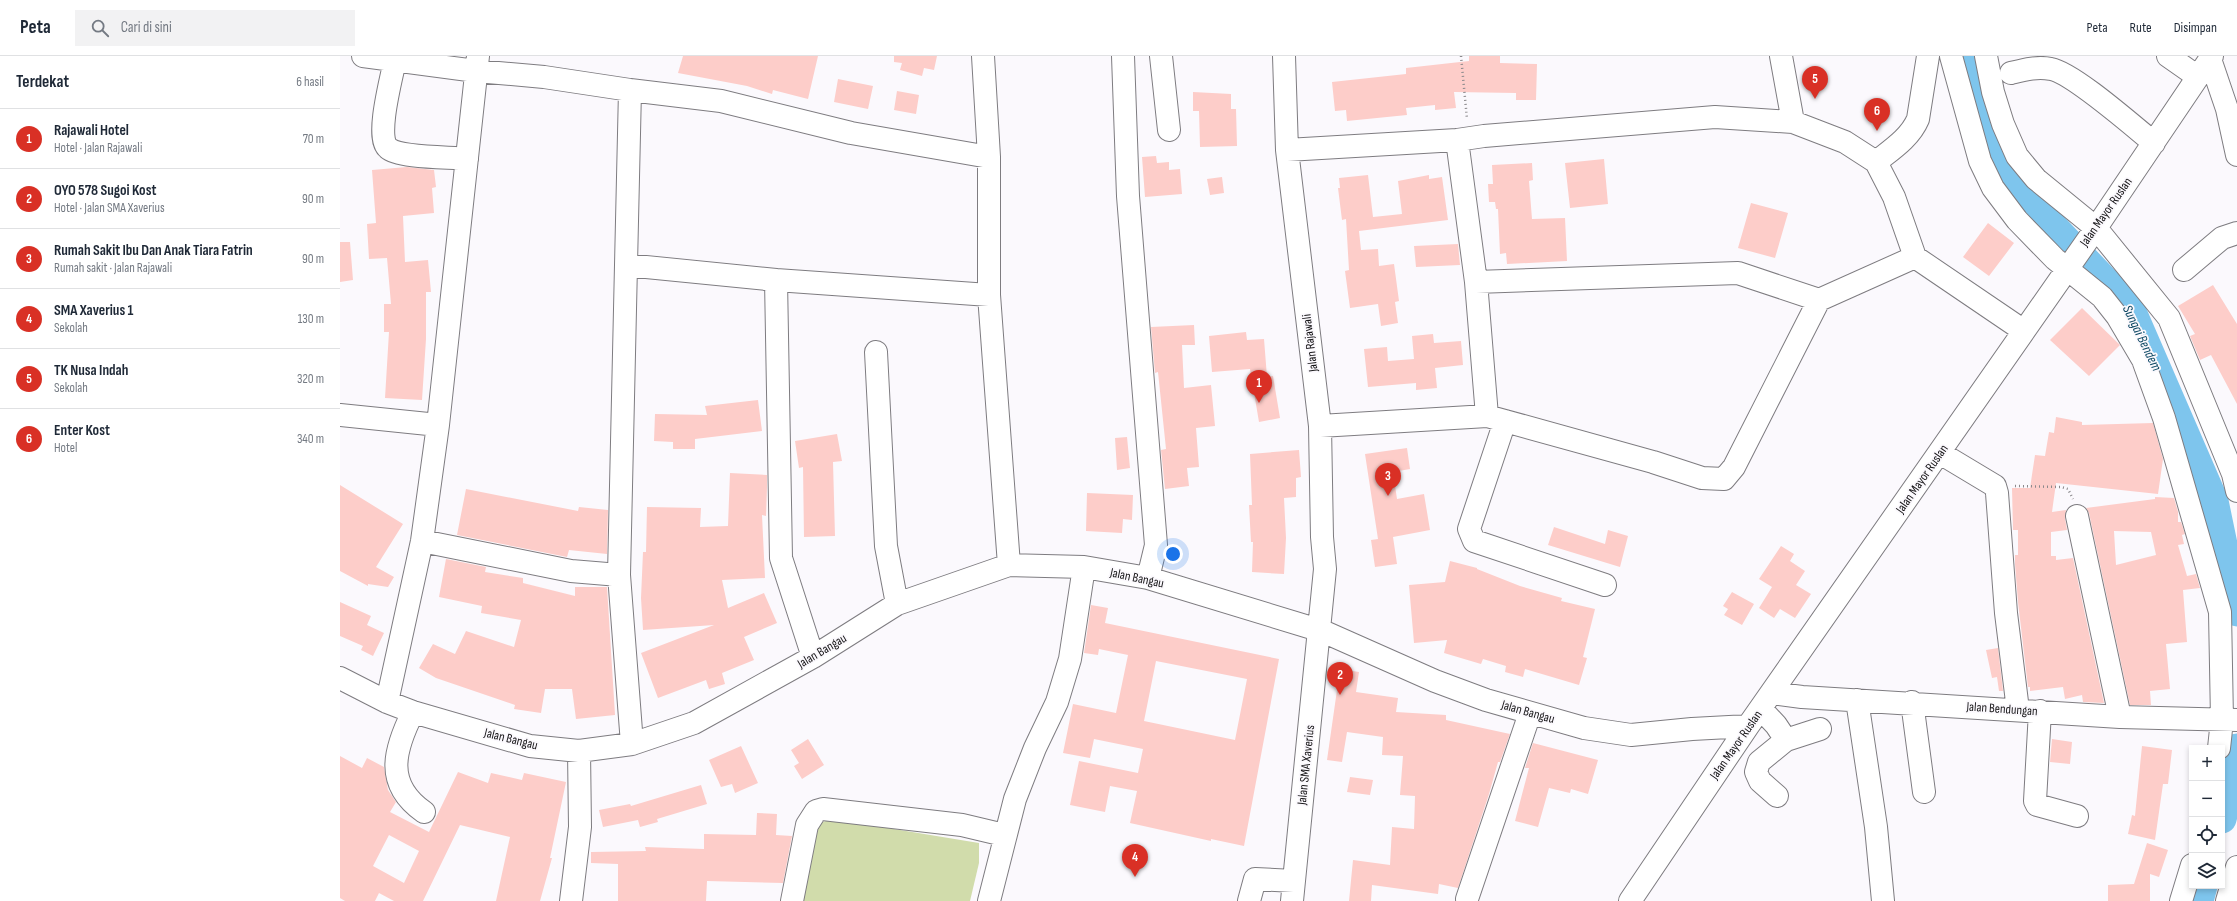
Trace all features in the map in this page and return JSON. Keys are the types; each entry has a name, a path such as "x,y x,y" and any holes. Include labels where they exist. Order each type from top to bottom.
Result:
{"street":[{"path":"363,56 395,60 477,64 544,77 630,90 721,101 850,134 989,157"},
{"path":"983,56 989,157 989,295 1009,565"},
{"path":"1123,56 1128,196 1156,545 1148,578"},
{"path":"1161,56 1169,130"},
{"name":"Jalan Rajawali","path":"1284,56 1287,150 1320,426 1322,537 1315,568 1316,629"},
{"path":"1781,56 1793,122"},
{"path":"1876,162 1898,145 1918,119 1928,56"},
{"path":"1951,56 1985,176 2017,220 2102,297 2117,316 2143,360 2164,418 2220,612 2230,720 2220,745"},
{"path":"1986,56 1993,92 2017,156 2036,179 2095,230 2169,318 2233,474 2237,491"},
{"path":"2168,56 2198,77"},
{"path":"2211,57 2227,109 2237,155"},
{"name":"Jalan Mayor Ruslan","path":"1630,901 1748,726 1767,701 2095,230 2211,57"},
{"path":"395,60 384,113 384,142 387,148 400,154 467,159"},
{"path":"387,702 422,541 438,425 477,64"},
{"path":"2011,73 2043,68 2057,71 2104,103 2154,143"},
{"path":"630,90 619,575 632,744"},
{"path":"1287,150 1463,139 1716,117 1793,122 1845,142 1876,162 1894,197 1915,257 2024,331"},
{"path":"1463,139 1476,282 1496,418 1469,529 1470,534 1474,541 1605,585"},
{"path":"2184,270 2222,238 2237,233"},
{"path":"1320,426 1496,418 1653,462 1702,478 1724,479 1734,467 1819,300 1915,257"},
{"path":"626,265 776,280 989,295"},
{"path":"1476,282 1738,273 1819,300"},
{"path":"776,280 781,558 813,657"},
{"path":"876,352 886,546 898,604"},
{"path":"340,415 438,425"},
{"path":"1940,452 1995,486 1999,502 2006,613 2018,710"},
{"path":"2077,516 2120,717"},
{"path":"422,541 571,571 619,575"},
{"name":"Jalan Bangau","path":"340,678 387,702 414,712 530,746 579,751 632,744 694,724 813,657 898,604 1009,565 1084,567 1148,578 1316,629 1435,681 1486,700 1584,728 1631,735 1692,729 1748,726"},
{"path":"989,901 1004,835 1015,799 1035,748 1057,702 1070,659 1084,567"},
{"name":"Jalan SMA Xaverius","path":"1293,891 1318,654 1316,629"},
{"path":"1857,700 1876,827 1883,901"},
{"name":"Jalan Bendungan","path":"1767,701 1857,700 1912,702 2120,717 2230,720"},
{"path":"1767,701 1776,725 1786,740"},
{"path":"1912,702 1924,792"},
{"path":"2040,711 2035,801 2037,805 2077,816"},
{"path":"414,712 405,728 395,761 395,768 402,790 408,798 424,812"},
{"path":"1467,899 1530,713"},
{"path":"1777,796 1760,781 1756,772 1759,762 1786,740 1820,729"},
{"path":"571,901 580,827 579,751"},
{"path":"792,901 807,825 816,811 823,809 962,825 1004,835"},
{"path":"2227,901 2237,867"},
{"path":"2181,901 2189,875"},
{"path":"1249,901 1255,879 1293,891"}],"path":[{"path":"1461,56 1463,139"},
{"path":"1995,486 2068,488 2072,494 2077,516"}],"green space":[{"path":"833,819 979,843 979,863 970,901 803,901 819,823"}],"building":[{"path":"683,56 818,56 808,99 773,90 772,94 747,86 678,73"},
{"path":"894,56 937,56 934,70 924,68 922,76 900,70 902,63 894,62"},
{"path":"1469,56 1500,56 1500,63 1537,64 1536,100 1516,100 1516,93 1454,92 1456,108 1435,110 1435,105 1406,108 1407,115 1347,121 1346,110 1335,111 1332,82 1406,74 1406,68 1469,61"},
{"path":"838,79 873,86 868,109 834,102"},
{"path":"897,91 919,95 916,114 894,110"},
{"path":"1193,92 1231,94 1231,109 1236,109 1237,146 1200,147 1199,111 1193,111"},
{"path":"1156,156 1157,163 1169,162 1169,170 1180,169 1182,194 1145,197 1142,157"},
{"path":"1604,159 1608,204 1570,208 1565,163"},
{"path":"1532,163 1533,180 1529,181 1532,219 1565,218 1567,261 1507,264 1506,253 1500,254 1498,209 1496,209 1495,202 1489,202 1488,184 1493,184 1492,165"},
{"path":"407,167 434,170 436,187 432,188 434,213 403,216 405,262 428,260 431,292 426,292 426,339 422,400 385,398 389,332 384,332 384,304 391,304 387,258 369,259 367,224 376,223 372,170"},
{"path":"1368,175 1373,217 1402,214 1398,181 1429,175 1429,179 1442,177 1448,220 1359,231 1361,250 1378,249 1379,266 1394,264 1399,301 1395,302 1398,323 1381,326 1378,304 1350,308 1345,271 1349,270 1346,219 1342,220 1338,188 1340,188 1339,178"},
{"path":"1222,177 1224,193 1210,195 1207,179"},
{"path":"1751,203 1788,213 1775,258 1738,248"},
{"path":"1988,223 2014,243 1989,276 1963,257"},
{"path":"340,242 350,242 353,280 340,282"},
{"path":"1458,244 1460,265 1416,267 1414,246"},
{"path":"2213,285 2237,324 2237,404 2211,355 2200,360 2190,336 2195,334 2178,306"},
{"path":"2082,308 2120,345 2089,376 2050,340"},
{"path":"1194,325 1195,345 1182,345 1184,388 1211,385 1215,426 1196,428 1199,467 1187,468 1189,486 1165,489 1161,450 1166,449 1158,372 1155,373 1151,327"},
{"path":"1246,332 1247,340 1264,339 1267,377 1273,376 1280,418 1259,422 1250,369 1212,372 1209,336"},
{"path":"1433,334 1434,343 1461,341 1463,365 1435,368 1437,388 1416,390 1416,383 1368,387 1364,349 1387,347 1388,361 1414,359 1412,336"},
{"path":"758,400 762,431 695,439 695,449 673,449 673,442 654,441 655,414 707,415 705,406"},
{"path":"2056,417 2082,422 2082,425 2153,423 2163,459 2158,494 2056,483 2052,512 2066,510 2065,518 2067,530 2051,532 2051,556 2056,556 2056,560 2073,558 2104,703 2083,702 2082,695 2065,699 2063,687 2030,691 2030,687 2028,687 2018,602 2015,555 2018,555 2018,530 2013,530 2012,488 2030,488 2035,455 2045,456 2049,432 2054,433"},
{"path":"837,434 842,461 833,462 835,536 804,537 803,467 799,468 795,441"},
{"path":"1127,437 1130,468 1117,470 1115,438"},
{"path":"1407,448 1410,469 1393,472 1397,499 1424,494 1430,530 1393,537 1397,564 1375,567 1371,540 1378,539 1365,454"},
{"path":"1299,450 1301,477 1296,478 1296,497 1284,498 1286,538 1284,574 1252,572 1253,542 1251,542 1249,505 1252,505 1250,454"},
{"path":"730,473 767,475 767,487 766,516 762,515 765,578 722,580 728,608 764,593 777,623 744,637 754,660 722,673 725,684 709,689 706,680 658,698 641,653 714,625 643,630 641,598 643,552 646,552 647,507 701,508 700,527 728,526"},
{"path":"340,485 403,524 376,567 394,577 388,587 368,584 368,586 340,571"},
{"path":"466,489 578,511 579,507 608,510 607,554 569,550 567,557 457,535"},
{"path":"1087,493 1133,495 1132,520 1123,519 1122,533 1086,531"},
{"path":"2155,497 2174,498 2178,512 2178,522 2181,522 2185,534 2182,535 2184,544 2178,545 2187,576 2196,574 2200,588 2183,590 2187,642 2166,644 2170,689 2150,691 2151,705 2130,705 2089,513 2086,508 2155,499","holes":["2114,531 2151,532 2156,555 2116,565"]},
{"path":"1554,527 1605,544 1608,530 1628,536 1620,567 1548,545"},
{"path":"1781,546 1794,554 1790,561 1805,571 1796,585 1811,594 1795,618 1780,609 1774,618 1759,608 1772,587 1759,579"},
{"path":"446,559 486,567 485,572 523,578 523,583 575,596 575,587 607,587 615,715 576,719 572,689 545,689 541,713 514,709 515,705 436,678 419,668 433,644 455,654 466,631 514,647 521,620 481,613 482,606 439,597"},
{"path":"1450,561 1477,568 1520,586 1562,598 1561,601 1595,609 1583,657 1587,658 1579,685 1525,669 1523,677 1505,672 1506,666 1483,659 1481,664 1444,653 1447,640 1414,643 1409,585 1445,582"},
{"path":"1732,592 1754,604 1742,625 1724,615 1728,609 1723,606"},
{"path":"340,602 371,616 367,625 384,633 373,656 361,650 363,646 340,636"},
{"path":"1091,605 1108,608 1105,623 1279,659 1244,846 1211,839 1211,841 1130,823 1137,791 1110,786 1105,812 1070,805 1079,761 1138,773 1143,749 1094,739 1090,758 1063,753 1073,704 1116,713 1128,655 1099,649 1098,655 1084,653","holes":["1156,661 1247,679 1235,740 1144,721"]},
{"path":"1998,648 2003,691 1999,691 1997,677 1992,678 1986,650"},
{"path":"1340,669 1359,672 1356,692 1398,698 1396,712 1446,715 1446,720 1510,734 1500,762 1498,762 1458,888 1439,884 1438,894 1372,885 1371,901 1349,901 1353,860 1390,865 1392,827 1414,829 1415,796 1400,795 1403,756 1382,755 1383,737 1347,732 1342,762 1327,760"},
{"path":"808,739 824,765 802,779 794,766 799,763 791,750"},
{"path":"2052,739 2072,742 2070,764 2050,762"},
{"path":"1533,743 1598,760 1588,794 1571,789 1570,793 1549,788 1538,827 1515,821 1529,768 1525,768"},
{"path":"741,746 758,783 735,793 732,784 721,787 709,760"},
{"path":"2142,746 2172,750 2168,784 2163,784 2155,840 2128,834 2132,815 2135,816"},
{"path":"340,756 362,768 367,758 384,767 388,790 396,802 390,812 429,832 458,772 488,783 491,773 522,780 524,773 566,782 550,858 552,858 540,901 496,901 510,837 460,825 423,901 394,901 379,893 375,901 345,901 340,898","holes":["389,835 419,851 404,883 373,866"]},
{"path":"1350,777 1373,780 1370,795 1347,792"},
{"path":"701,785 707,804 657,819 658,822 640,827 638,820 603,827 599,810 630,804 631,806"},
{"path":"757,813 777,814 776,835 792,836 783,883 707,881 706,901 618,901 618,864 591,863 591,852 646,851 645,847 704,849 704,834 756,835"},
{"path":"2147,843 2168,850 2159,877 2150,874 2150,901 2108,901 2108,885 2134,884"}],"waterway":[{"name":"Sungai Bendem","path":"1969,56 1994,156 2031,203 2130,307 2214,501 2237,612"},
{"name":"Sungai Bendem","path":"2223,817 2234,775 2237,748"},
{"name":"Sungai Bendem","path":"2199,901 2202,889"}],"place":[{"name":"TK Nusa Indah","path":"1815,99"},
{"name":"Enter Kost","path":"1877,131"},
{"name":"Rajawali Hotel","path":"1259,403"},
{"name":"Rumah Sakit Ibu Dan Anak Tiara Fatrin","path":"1388,496"},
{"name":"OYO 578 Sugoi Kost","path":"1340,695"},
{"name":"SMA Xaverius 1","path":"1135,877"}]}
